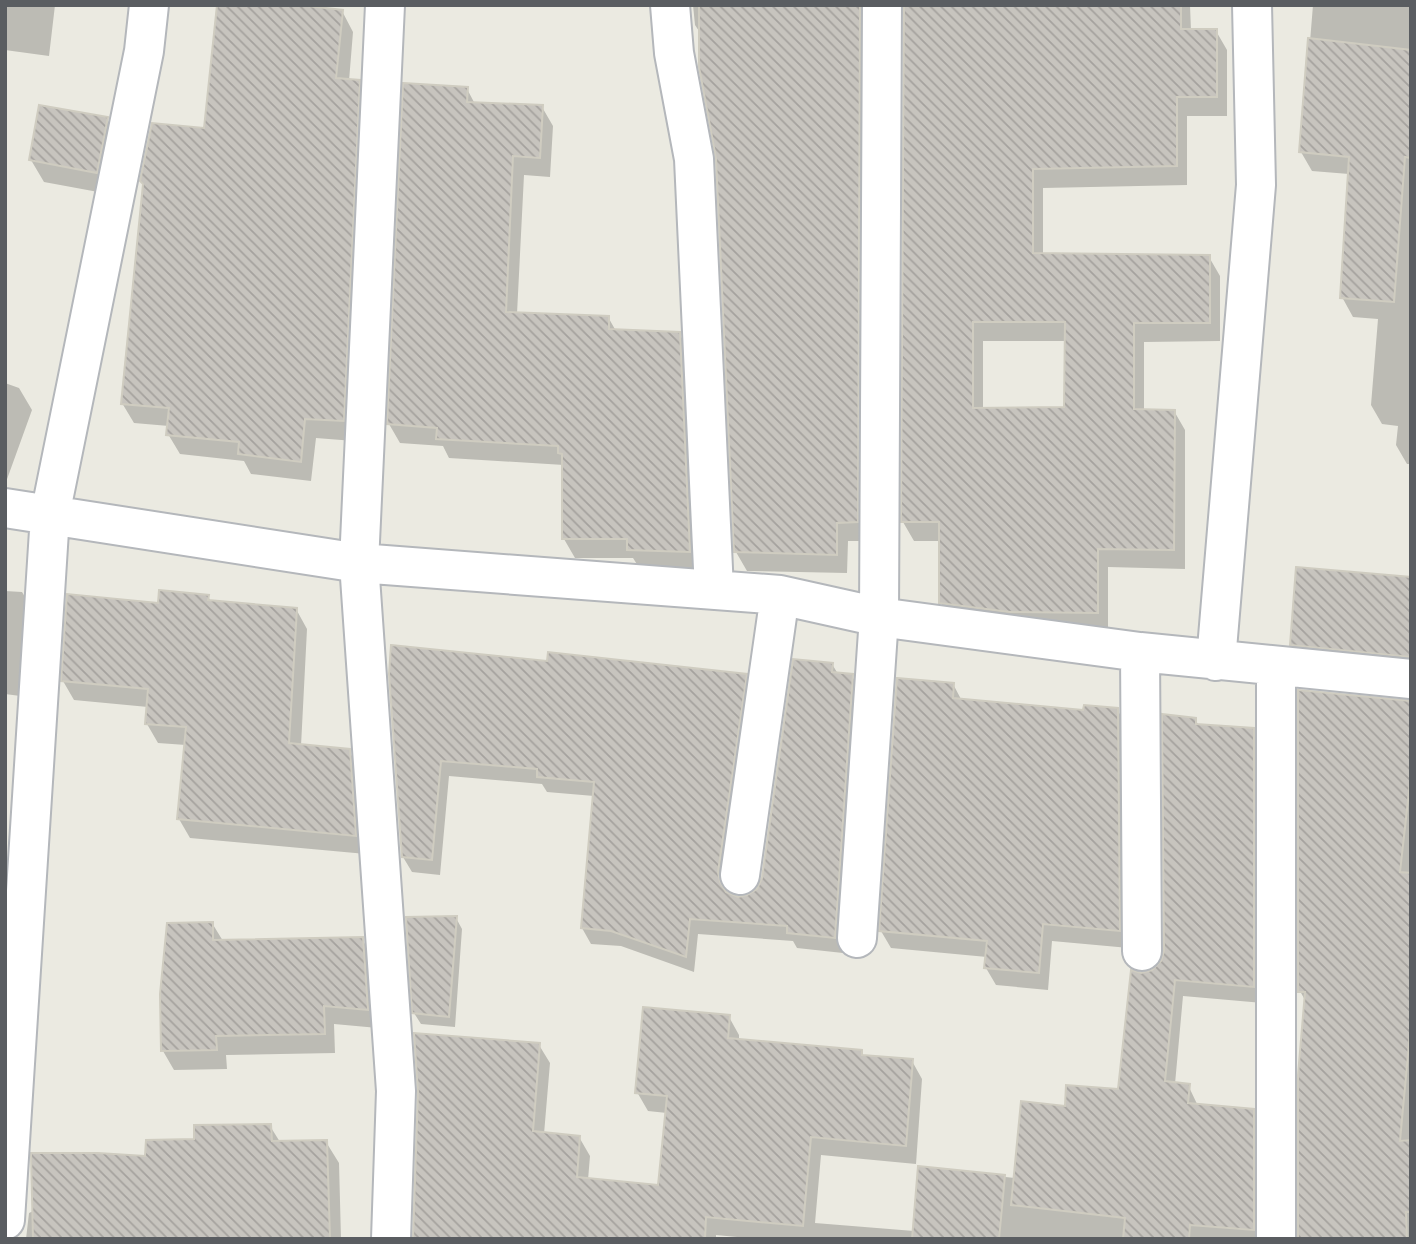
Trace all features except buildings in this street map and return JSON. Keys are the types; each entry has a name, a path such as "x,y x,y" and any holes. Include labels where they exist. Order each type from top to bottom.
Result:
{"street":[{"path":"5,1219 50,515 142,65 149,5"},
{"path":"385,5 359,563 396,1091 391,1239"},
{"path":"670,5 674,53 694,159 714,590"},
{"path":"858,939 878,617 882,5"},
{"path":"1216,661 1256,185 1252,5"},
{"path":"5,508 359,563 780,595 878,617 1140,652 1411,679"},
{"path":"740,874 780,595"},
{"path":"1140,652 1142,951"},
{"path":"1276,666 1276,1239"}]}
